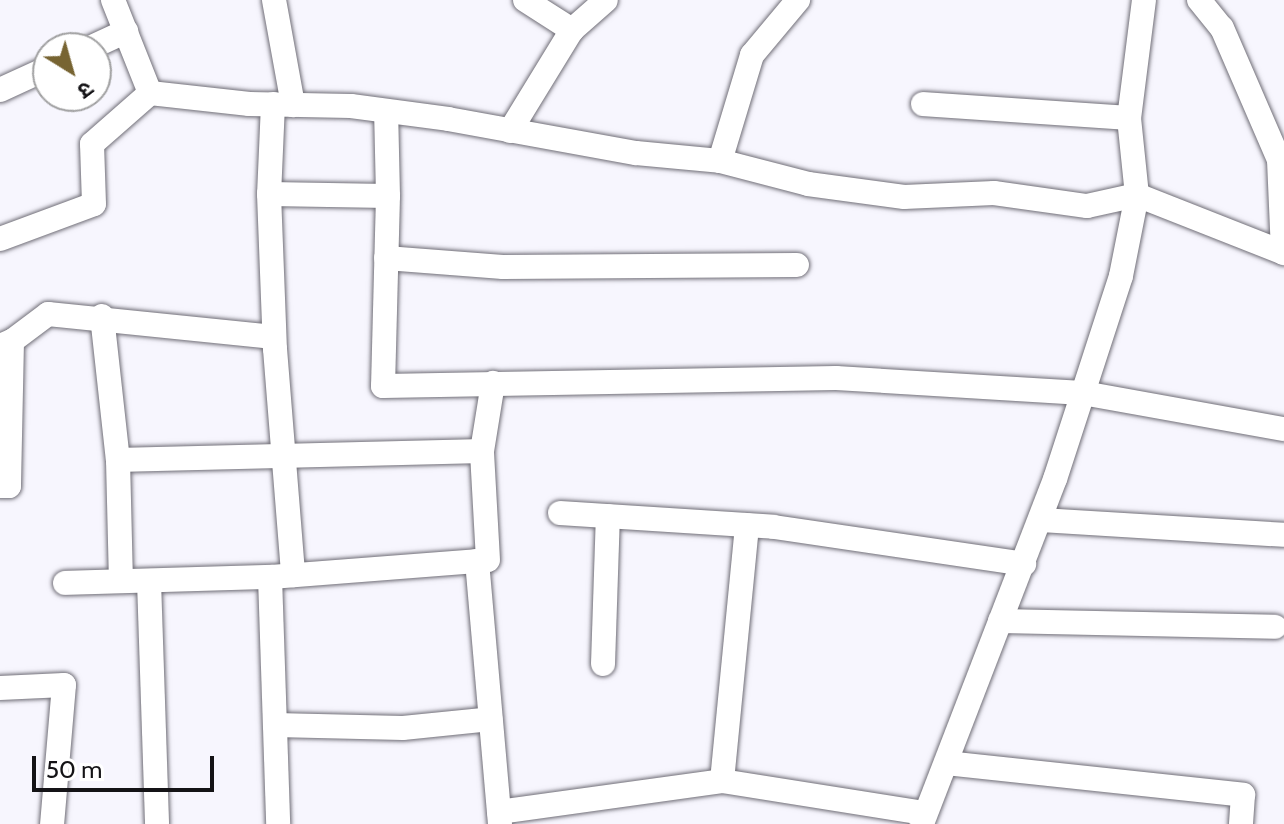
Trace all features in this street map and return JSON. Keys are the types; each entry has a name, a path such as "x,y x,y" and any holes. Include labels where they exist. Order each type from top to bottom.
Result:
{"street":[{"path":"274,0 283,104 269,194 282,576 275,725 278,824"},
{"path":"525,0 572,30"},
{"path":"510,131 572,30 606,0"},
{"path":"720,161 752,55 798,0"},
{"path":"0,239 94,204 92,144 150,93 386,111 636,153 720,161 808,184 904,197 994,193 1087,206 1137,195 1283,253 1279,160 1222,28 1199,0"},
{"path":"65,583 282,576 477,561 500,818 722,781 923,818 1041,520 1121,276 1137,195 1129,118 1149,3"},
{"path":"123,11 150,93"},
{"path":"104,32 123,11"},
{"path":"0,90 32,75"},
{"path":"923,104 1129,118"},
{"path":"386,111 388,196 383,386 836,378 1083,393 1284,429"},
{"path":"269,194 388,196"},
{"path":"386,258 503,267 797,265"},
{"path":"0,486 9,486 6,344 48,314 102,316 274,337"},
{"path":"102,316 118,460 121,581"},
{"path":"488,560 482,451 493,383"},
{"path":"118,460 482,451"},
{"path":"560,513 747,525 1024,564"},
{"path":"603,664 608,516"},
{"path":"1041,520 1284,535"},
{"path":"722,781 747,525"},
{"path":"149,581 157,824"},
{"path":"1000,621 1275,627"},
{"path":"0,688 64,685 52,824"},
{"path":"275,725 403,728 491,719"},
{"path":"946,763 1243,795 1241,824"}]}
